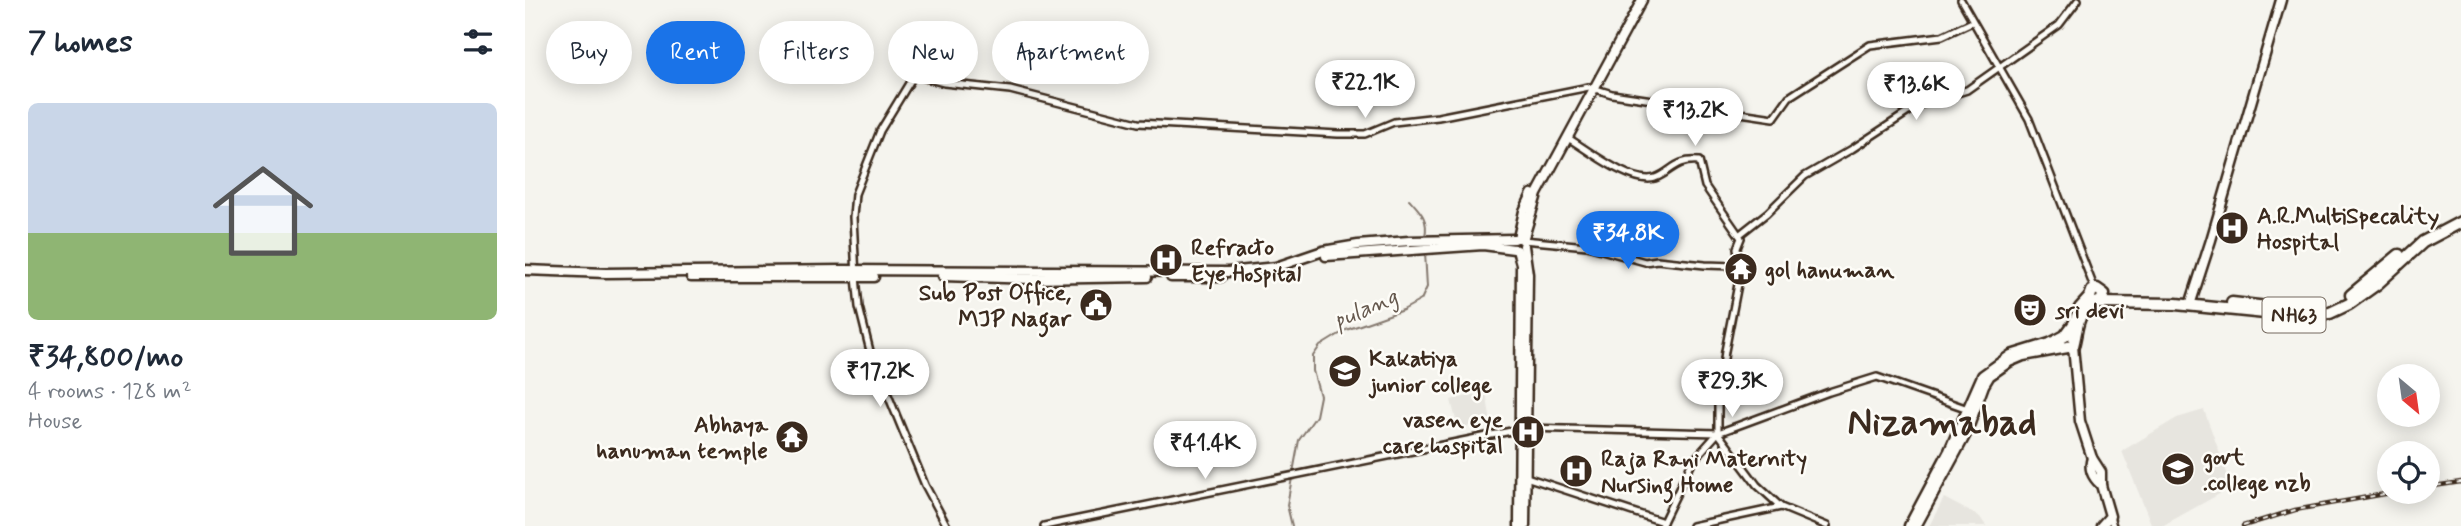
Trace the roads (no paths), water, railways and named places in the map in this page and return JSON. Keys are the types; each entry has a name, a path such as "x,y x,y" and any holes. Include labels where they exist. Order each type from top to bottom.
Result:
{"highway":[{"name":"NH63","path":"2097,297 2282,309 2330,307 2359,289 2426,233 2461,216"},
{"name":"NH63","path":"2191,302 2285,315 2334,312 2377,284 2423,242 2461,222"},
{"path":"1910,526 1989,375 2023,355 2069,343 2080,308 2097,297"},
{"path":"1915,526 1965,434 1972,410"}],"main road":[{"path":"1518,243 1537,194 1568,138 1636,0"},
{"path":"1519,526 1528,274 1518,243 1525,207 1641,0"},
{"path":"2191,302 2281,0"},
{"path":"856,274 892,271 1245,271 1276,267 1335,249 1518,243"},
{"path":"525,273 1240,276 1266,273 1334,255 1410,245"},
{"path":"2069,343 2080,421 2092,458 2101,472 2101,485 2110,516 2101,526"},
{"path":"1523,429 1525,526"}],"street":[{"path":"1961,0 2029,119 2097,297"},
{"path":"1739,235 1767,213 1805,176 1919,105 1967,90 2000,68 2059,25 2078,0"},
{"path":"947,526 925,485 870,351 859,307 856,274 853,217 855,194 880,131 914,75 944,83 1010,90 1138,123 1338,134 1365,134 1394,122 1438,117 1591,87 1612,94 1774,118 1789,97 1870,45 1942,36 1972,22"},
{"path":"1568,138 1624,173 1643,180 1657,177 1670,167 1699,161 1705,186 1741,238 1737,248 1737,271 1740,274 1718,405 1718,433 1757,485 1781,507 1827,526"},
{"path":"1518,243 1587,246 1645,262 1657,260 1705,265 1744,262 1748,267 1746,272 1740,274"},
{"path":"1044,526 1523,429 1718,433 1829,391 1877,377 1972,410"},
{"path":"1526,477 1662,524 1692,462 1718,433"},
{"path":"1692,526 1781,507"},
{"path":"2110,516 2113,526"}],"waterway":[{"name":"pulang","path":"1409,199 1425,220 1425,236"},
{"name":"pulang","path":"1292,526 1287,505 1299,440 1316,416 1320,396 1313,371 1313,356 1320,346 1346,330 1403,310 1421,300 1427,287 1425,252"}],"railway":[{"path":"2440,485 2461,482"},
{"path":"2243,526 2295,510 2377,495"}],"place":[{"name":"A.R.MultiSpecality Hospital","path":"2232,228"},
{"name":"Refracto Eye Hospital","path":"1166,260"},
{"name":"gol hanuman","path":"1741,269"},
{"name":"Sub Post Office, MJP Nagar","path":"1096,305"},
{"name":"sri devi","path":"2030,310"},
{"name":"Kakatiya junior college","path":"1345,371"},
{"name":"vasen eye care hospital","path":"1528,432"},
{"name":"Abhaya hanuman temple","path":"792,437"},
{"name":"govt .college nzb","path":"2178,469"},
{"name":"Raja Rani Maternity Nursing Home","path":"1576,471"}],"district":[{"name":"Nizamabad","path":"1942,421"}]}
